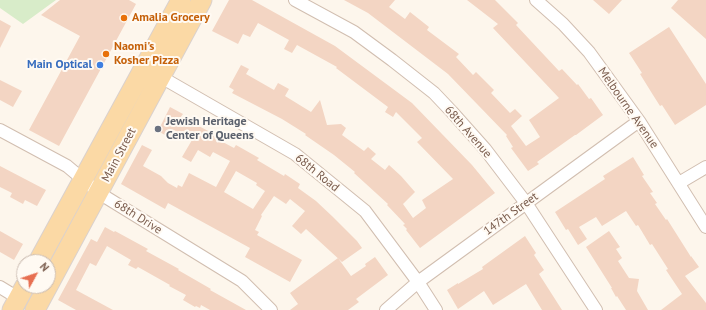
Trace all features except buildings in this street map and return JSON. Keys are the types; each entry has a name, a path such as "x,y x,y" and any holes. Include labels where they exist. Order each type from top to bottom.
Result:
{"main road":[{"name":"Main Street","path":"42,254 181,0"},
{"name":"Main Street","path":"35,310 202,0"}],"street":[{"name":"68th Avenue","path":"295,0 354,32 434,93 485,149 526,203 596,310"},
{"name":"Melbourne Avenue","path":"536,0 563,24 589,52 639,121 706,227"},
{"name":"68th Road","path":"161,77 295,154 365,211 418,282 436,310"},
{"name":"147th Street","path":"386,310 418,282 639,121"},
{"name":"68th Drive","path":"0,130 66,166 99,193 242,281 271,310"},
{"path":"679,183 706,167"},
{"path":"0,287 18,298"}],"green space":[{"path":"0,0 56,0 23,24 0,8"}],"place":[{"name":"Amalia Grocery","path":"124,18"},
{"name":"Naomi's Kosher Pizza","path":"106,54"},
{"name":"Main Optical","path":"100,65"},
{"name":"Jewish Heritage Center of Queens","path":"158,129"}]}
